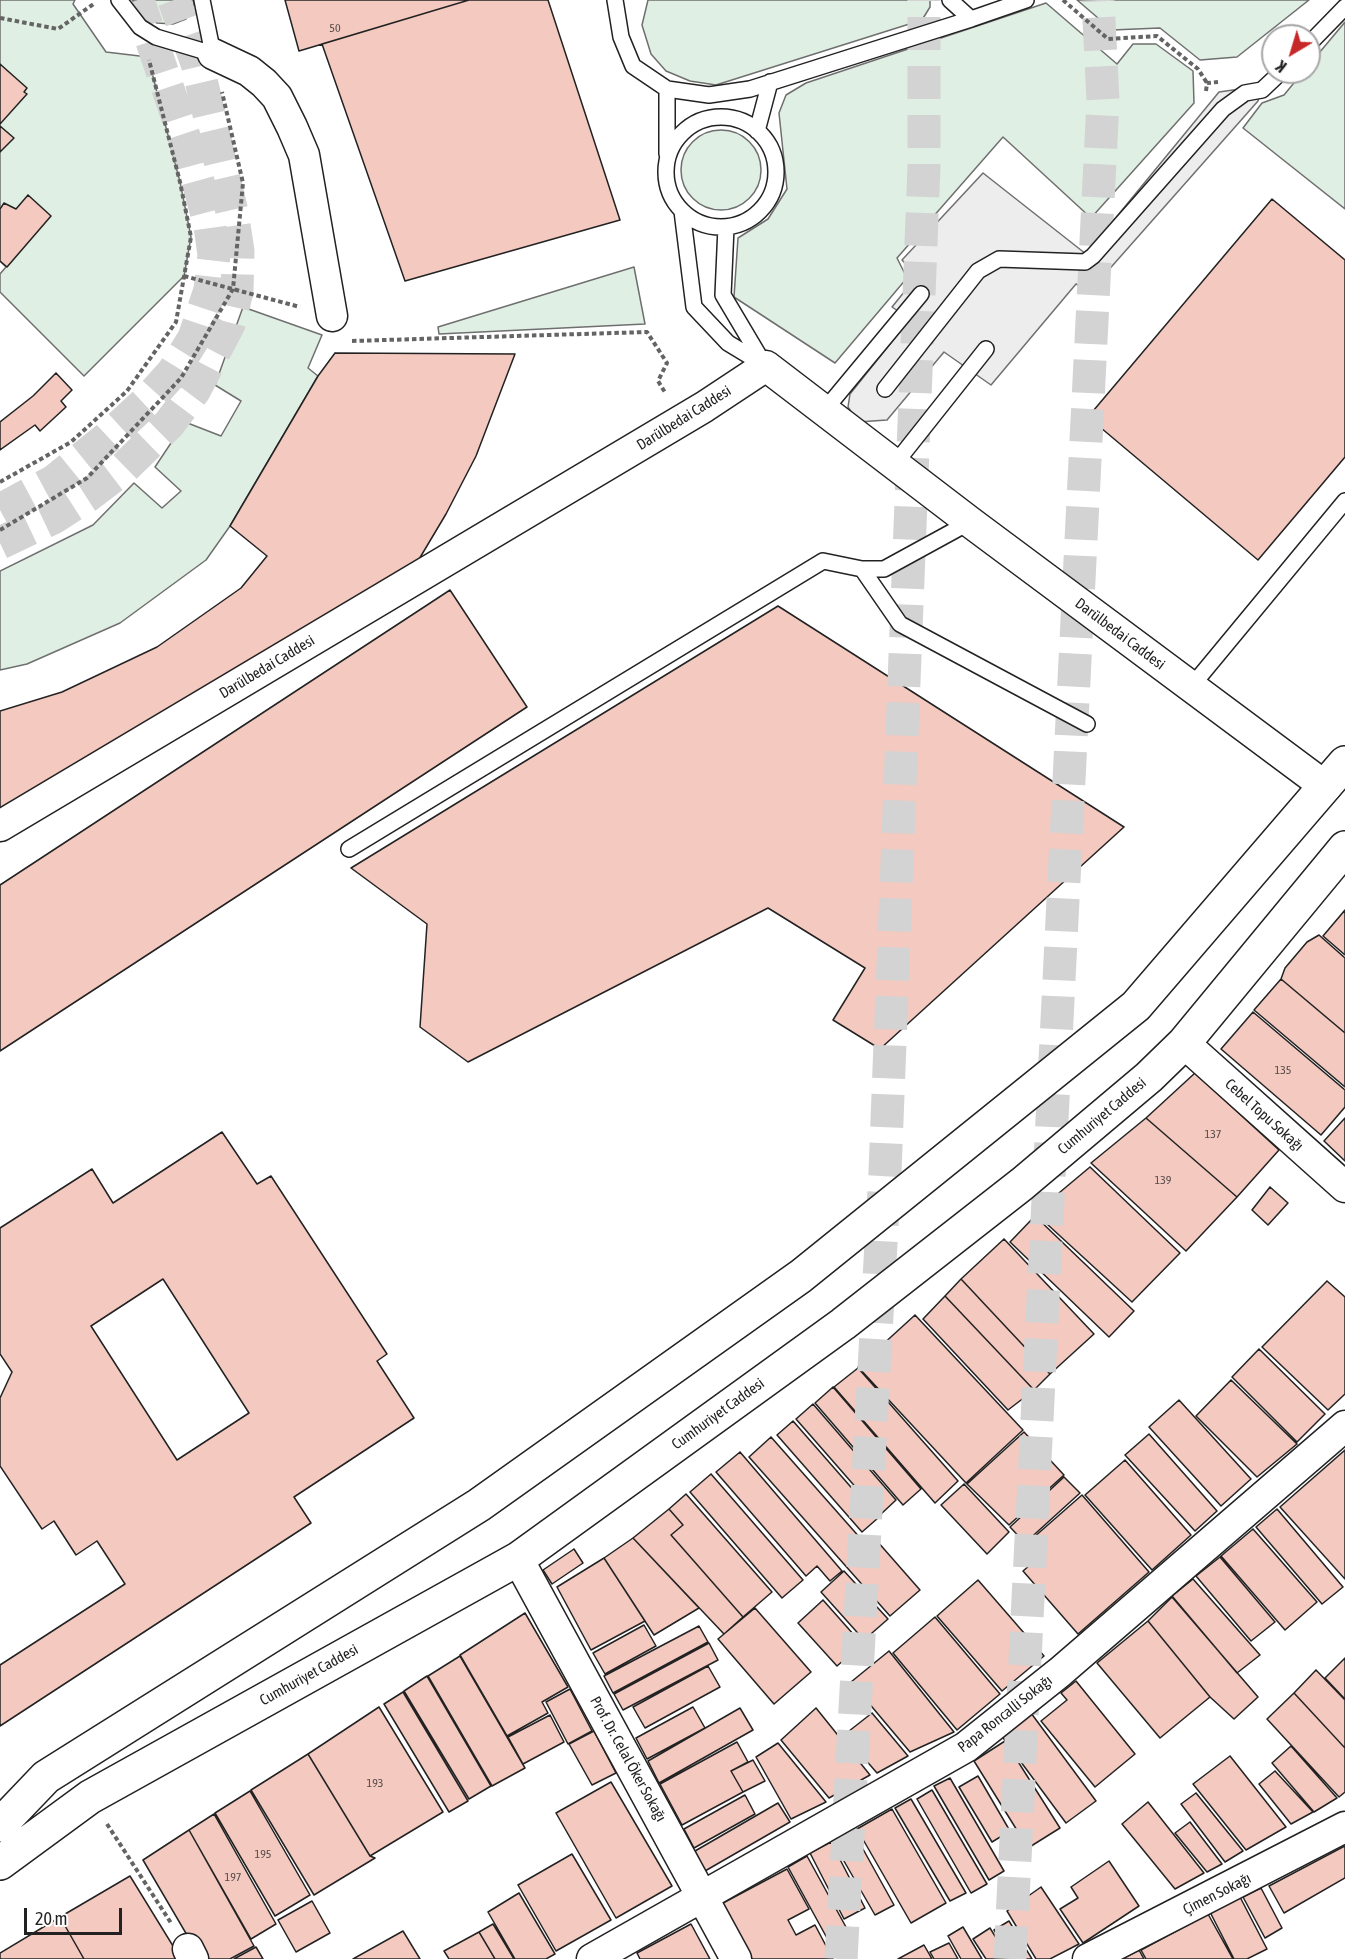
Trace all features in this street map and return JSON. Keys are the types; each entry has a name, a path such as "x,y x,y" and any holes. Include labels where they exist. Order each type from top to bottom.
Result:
{"main road":[{"path":"0,1825 46,1777 479,1505 801,1276 1136,1006 1339,784"},
{"name":"Cumhuriyet Caddesi","path":"0,1863 90,1797 518,1559 843,1324 1022,1184 1149,1077 1184,1043 1345,848"}],"street":[{"path":"213,54 249,71 264,83 277,98 292,127 304,155 338,328"},
{"name":"Darülbedai Caddesi","path":"0,826 682,420 766,366 823,412 1191,687 1339,784"},
{"name":"Cebel Topu Sokağı","path":"1184,1043 1345,1187"},
{"name":"Papa Roncalli Sokağı","path":"592,1959 966,1747 1060,1672 1345,1426"},
{"name":"Prof. Dr. Celal Öker Sokağı","path":"518,1559 736,1959"},
{"name":"Çimen Sokağı","path":"1088,1959 1345,1827"}],"lane":[{"path":"119,0 140,27 170,42 213,54 202,0"},
{"path":"615,0 621,37 633,66 667,89 709,95 770,82 1026,0"},
{"path":"950,0 971,19"},
{"path":"1321,32 1345,7"},
{"path":"757,131 770,82"},
{"path":"885,389 978,271 999,259 1085,262 1093,256 1223,109 1245,93 1262,90 1268,84"},
{"path":"667,89 667,186 682,211 695,221 710,226 726,227 744,223 759,212 770,198 775,180 775,162 768,145 757,131 742,121 723,117 705,120 689,128 675,141 668,157"},
{"path":"682,211 694,307 728,342 766,366"},
{"path":"726,227 723,295 766,366"},
{"path":"823,412 921,294"},
{"path":"894,465 986,349"},
{"path":"1191,687 1345,501"},
{"path":"348,849 823,561 862,569 884,569 970,522"},
{"path":"862,569 900,624 1087,723"}],"path":[{"path":"0,18 58,29 99,0"},
{"path":"1063,0 1108,39 1157,36 1198,69 1207,83"},
{"path":"0,482 71,442 127,391 176,322 191,237 180,182 140,27"},
{"path":"0,530 87,478 182,378 233,289 243,183 213,54"},
{"path":"184,276 233,289 338,328 647,332 667,363 657,381 682,420"},
{"path":"90,1797 191,1954"}],"green space":[{"path":"0,0 75,0 73,4 106,52 148,57 180,182 191,237 184,276 84,376 0,292 0,274 6,267 0,261"},
{"path":"132,0 193,0 194,5 186,19 173,24 157,23"},
{"path":"648,0 930,0 930,7 922,20 716,85 690,81 666,71 651,54 642,25"},
{"path":"1077,0 1309,0 1279,24 1261,24 1261,38 1237,57 1200,60 1160,28 1112,30"},
{"path":"1046,3 1117,64 1133,44 1156,44 1193,71 1194,103 1091,218 1003,137 897,258 907,278 835,363 734,297 738,238 768,219 787,189 779,113 786,95 806,83"},
{"path":"1345,22 1345,209 1243,128 1262,103 1284,95 1293,84 1321,84 1321,51"},
{"path":"721,130 736,133 749,142 758,155 761,170 758,185 749,198 736,207 721,210 706,207 693,198 684,185 681,170 684,155 693,142 706,133"},
{"path":"634,267 645,324 439,334 438,327"},
{"path":"243,307 322,335 308,368 318,376 230,526 206,560 120,623 27,664 0,670 0,571 93,525 134,483 162,508 181,491 155,467 185,422 221,436 241,401 215,385"}],"shaded area":[{"path":"1261,86 1258,101 1090,291 1076,284 991,385 944,352 887,420 858,422 848,407 850,394 910,319 892,307 917,276 902,260 983,173 1086,254 1219,92"}],"building":[{"path":"285,0 469,0 299,51"},
{"path":"469,0 548,0 620,220 405,281 322,44"},
{"path":"0,64 27,88 24,92 27,94 0,124"},
{"path":"0,126 14,138 0,152"},
{"path":"28,195 51,216 7,267 0,261 0,209 4,203 16,209"},
{"path":"1272,199 1345,260 1345,457 1258,560 1088,417"},
{"path":"335,353 515,354 476,456 446,514 412,571 0,814 0,711 62,692 157,647 241,588 267,556 230,526 318,376"},
{"path":"56,373 72,390 61,401 66,407 40,431 35,425 0,450 0,422 33,396"},
{"path":"450,590 527,707 0,1051 0,885"},
{"path":"778,606 1124,827 880,1049 833,1020 865,968 768,908 468,1062 420,1027 427,924 351,868"},
{"path":"1345,910 1345,955 1323,936"},
{"path":"1319,935 1345,958 1345,1033 1281,979 1285,968 1307,942"},
{"path":"1281,979 1345,1033 1345,1087 1254,1010"},
{"path":"1253,1012 1345,1090 1345,1107 1321,1135 1221,1049"},
{"path":"1195,1073 1279,1150 1237,1197 1146,1118"},
{"path":"1146,1118 1237,1197 1186,1251 1091,1163"},
{"path":"1345,1118 1345,1161 1324,1141"},
{"path":"222,1132 257,1184 271,1176 387,1354 377,1361 414,1418 294,1497 311,1523 0,1726 0,1665 125,1584 97,1541 76,1555 54,1521 42,1529 0,1466 0,1398 12,1372 0,1354 0,1228 92,1169 113,1203","holes":["163,1279 249,1413 177,1460 91,1326"]},
{"path":"1090,1167 1180,1253 1132,1302 1035,1213"},
{"path":"1270,1187 1288,1203 1268,1225 1252,1210"},
{"path":"1035,1216 1134,1311 1109,1337 1010,1242"},
{"path":"1004,1239 1094,1334 1050,1374 961,1279"},
{"path":"961,1279 1050,1374 1034,1390 945,1296"},
{"path":"1327,1281 1345,1297 1345,1394 1328,1410 1262,1347"},
{"path":"945,1296 1034,1390 1008,1410 923,1319"},
{"path":"915,1315 1023,1430 966,1483 858,1367"},
{"path":"1259,1349 1325,1414 1297,1442 1232,1377"},
{"path":"858,1368 958,1481 935,1503 834,1387"},
{"path":"1231,1380 1297,1444 1257,1477 1196,1416"},
{"path":"833,1387 921,1489 903,1505 815,1403"},
{"path":"1179,1400 1251,1479 1221,1506 1149,1427"},
{"path":"813,1404 896,1500 880,1515 796,1419"},
{"path":"793,1421 878,1518 862,1532 777,1435"},
{"path":"1024,1432 1064,1475 1009,1525 967,1484"},
{"path":"1149,1434 1217,1511 1195,1531 1125,1455"},
{"path":"771,1437 869,1548 877,1541 920,1590 890,1616 749,1457"},
{"path":"1345,1450 1345,1579 1280,1507"},
{"path":"740,1452 842,1571 830,1581 817,1566 806,1576 716,1472"},
{"path":"1125,1460 1191,1535 1152,1570 1085,1495"},
{"path":"711,1474 803,1580 782,1598 690,1492"},
{"path":"1064,1477 1080,1493 1025,1543 1010,1527"},
{"path":"964,1484 1009,1532 987,1554 941,1505"},
{"path":"686,1494 772,1592 743,1617 671,1535 683,1525 669,1509"},
{"path":"1082,1495 1149,1572 1078,1634 1023,1571 1037,1559 1025,1545"},
{"path":"669,1509 683,1525 671,1535 743,1617 724,1634 633,1538"},
{"path":"1277,1509 1343,1587 1322,1604 1256,1527"},
{"path":"1253,1529 1317,1602 1285,1630 1221,1556"},
{"path":"633,1538 699,1608 654,1635 604,1558"},
{"path":"574,1549 583,1563 552,1584 543,1570"},
{"path":"1220,1557 1275,1622 1251,1641 1196,1576"},
{"path":"604,1558 645,1621 591,1650 557,1587"},
{"path":"844,1571 888,1619 864,1640 821,1592"},
{"path":"1193,1579 1260,1655 1237,1673 1172,1596"},
{"path":"978,1580 1044,1656 1002,1691 937,1616"},
{"path":"1172,1597 1258,1697 1234,1719 1210,1697 1148,1621"},
{"path":"823,1600 862,1644 837,1666 798,1623"},
{"path":"755,1608 811,1672 774,1704 718,1639"},
{"path":"525,1613 568,1687 542,1702 548,1713 507,1736 460,1655"},
{"path":"935,1617 1000,1694 957,1730 893,1653"},
{"path":"1148,1621 1210,1697 1160,1738 1097,1663"},
{"path":"644,1625 656,1646 605,1674 593,1653"},
{"path":"699,1626 708,1642 613,1693 604,1676"},
{"path":"709,1643 718,1660 623,1710 614,1694"},
{"path":"889,1651 954,1732 910,1752 851,1682"},
{"path":"460,1656 525,1768 492,1786 428,1676"},
{"path":"1345,1658 1345,1699 1325,1678"},
{"path":"708,1666 720,1687 645,1728 633,1707"},
{"path":"1316,1670 1345,1700 1345,1748 1294,1693"},
{"path":"427,1676 491,1786 469,1799 404,1691"},
{"path":"1076,1681 1135,1754 1095,1787 1041,1721 1067,1700 1061,1693"},
{"path":"570,1689 592,1731 568,1744 546,1702"},
{"path":"403,1692 468,1801 449,1812 384,1704"},
{"path":"1294,1693 1345,1748 1345,1792 1339,1797 1267,1719"},
{"path":"379,1707 443,1812 370,1856 308,1754"},
{"path":"693,1707 705,1728 647,1759 636,1738"},
{"path":"740,1708 753,1730 659,1783 648,1761"},
{"path":"816,1708 870,1775 829,1798 781,1740"},
{"path":"872,1713 908,1756 877,1773 844,1735"},
{"path":"1031,1713 1096,1801 1066,1823 1001,1735"},
{"path":"550,1715 564,1742 523,1764 508,1737"},
{"path":"594,1731 616,1773 592,1785 569,1744"},
{"path":"1005,1741 1060,1828 1028,1848 974,1761"},
{"path":"737,1742 748,1762 731,1771 743,1792 682,1825 660,1784"},
{"path":"778,1743 826,1802 791,1819 756,1757"},
{"path":"1291,1746 1337,1798 1314,1812 1272,1763"},
{"path":"308,1754 370,1856 375,1858 314,1895 251,1790"},
{"path":"1230,1756 1286,1827 1246,1850 1193,1784"},
{"path":"753,1760 765,1781 743,1792 731,1771"},
{"path":"1275,1771 1313,1812 1291,1824 1259,1784"},
{"path":"978,1776 1010,1831 992,1842 959,1787"},
{"path":"950,1778 1004,1871 989,1880 934,1786"},
{"path":"611,1782 672,1886 616,1918 556,1813"},
{"path":"932,1790 987,1884 971,1893 917,1799"},
{"path":"250,1791 310,1895 275,1916 215,1813"},
{"path":"1196,1793 1243,1851 1225,1862 1181,1804"},
{"path":"745,1795 755,1814 694,1848 684,1829"},
{"path":"911,1799 966,1893 950,1901 895,1808"},
{"path":"1148,1802 1204,1873 1175,1889 1122,1824"},
{"path":"778,1803 790,1822 705,1871 695,1851"},
{"path":"892,1809 946,1903 911,1923 857,1829"},
{"path":"214,1814 276,1924 251,1939 189,1830"},
{"path":"1190,1822 1222,1864 1207,1872 1175,1833"},
{"path":"189,1830 254,1946 230,1959 201,1959 143,1860"},
{"path":"853,1831 894,1905 875,1915 833,1842"},
{"path":"831,1842 865,1908 844,1919 810,1853"},
{"path":"1345,1846 1345,1878 1284,1913 1269,1886"},
{"path":"572,1854 611,1920 556,1951 518,1885"},
{"path":"807,1856 852,1938 833,1949 788,1867"},
{"path":"1109,1861 1139,1906 1083,1943 1060,1909 1078,1898 1071,1887"},
{"path":"787,1869 809,1909 788,1920 796,1935 815,1925 833,1959 752,1959 723,1903"},
{"path":"130,1876 181,1959 84,1959 60,1917"},
{"path":"1041,1887 1079,1944 1050,1959 1036,1959 1007,1911"},
{"path":"1261,1888 1282,1928 1265,1938 1243,1897"},
{"path":"519,1893 555,1954 546,1959 515,1959 488,1912"},
{"path":"1240,1897 1267,1949 1247,1959 1234,1959 1210,1912"},
{"path":"312,1901 330,1933 296,1952 278,1920"},
{"path":"1208,1914 1233,1959 1146,1959 1141,1950"},
{"path":"60,1917 84,1959 0,1959 0,1953"},
{"path":"1009,1921 1032,1959 1011,1959 994,1930"},
{"path":"493,1924 514,1959 495,1959 479,1932"},
{"path":"691,1924 710,1959 640,1959 637,1953"},
{"path":"963,1927 982,1959 961,1959 948,1936"},
{"path":"990,1928 1009,1959 986,1959 973,1939"},
{"path":"403,1931 420,1959 353,1959"},
{"path":"479,1932 495,1959 449,1959 444,1951"},
{"path":"949,1943 958,1959 934,1959 930,1952"},
{"path":"924,1945 932,1959 898,1959"},
{"path":"256,1947 263,1959 234,1959"},
{"path":"1139,1950 1144,1959 1122,1959"}],"tunnel":[{"path":"0,510 54,481 107,438 147,401 173,372 194,338 210,290 214,255 210,226 193,163 138,0"},
{"path":"0,543 53,518 89,495 123,469 169,424 194,391 229,324 237,291 238,251 232,212 197,63 174,0"},
{"path":"841,1959 885,1172 924,166 924,0"},
{"path":"1010,1959 1103,101 1098,0"}]}
